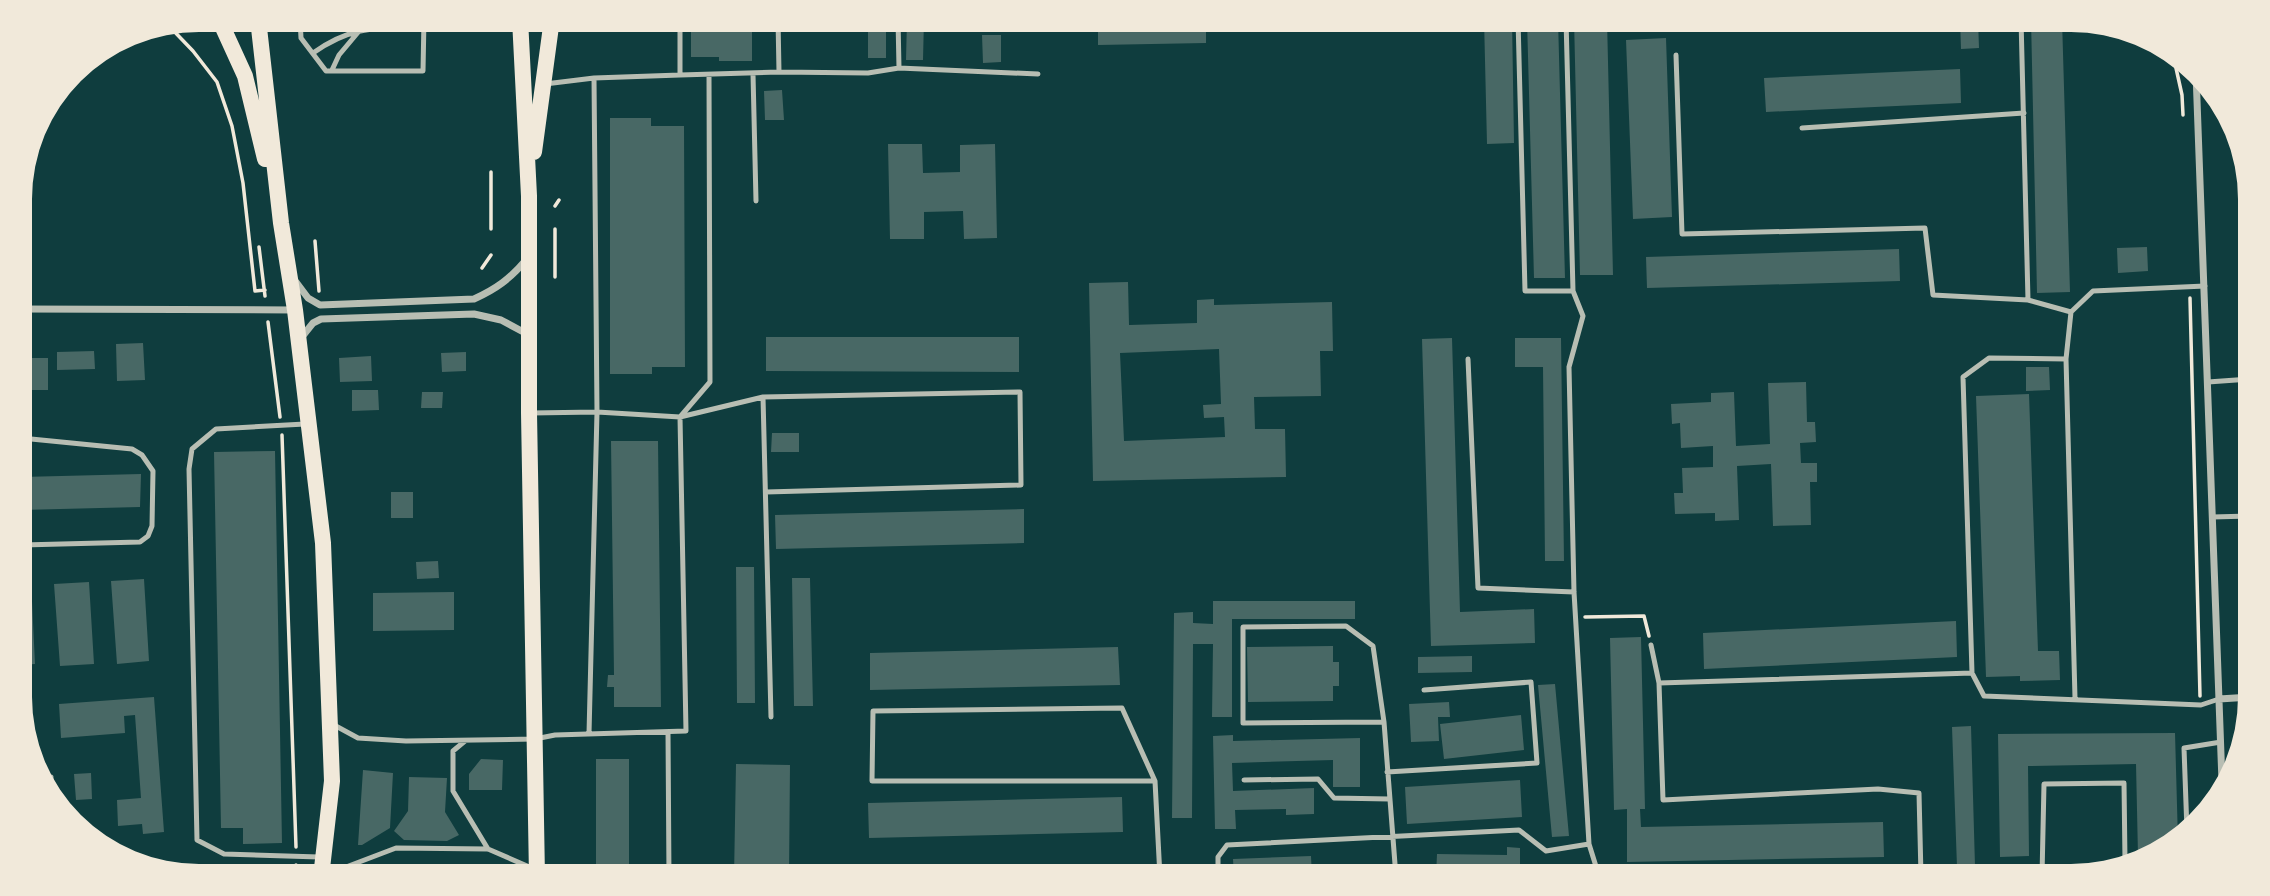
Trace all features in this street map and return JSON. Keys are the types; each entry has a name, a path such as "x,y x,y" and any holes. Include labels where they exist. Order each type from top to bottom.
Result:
{"main road":[{"path":"225,32 245,76 281,223 290,272 309,424 323,543 331,724 332,781 323,864"},
{"path":"259,32 281,223"},
{"path":"521,32 529,196 529,413 537,864"},
{"path":"529,196 550,32"}],"street":[{"path":"2197,88 2222,770"},
{"path":"290,272 308,298 320,304 474,299 495,290 512,277 528,257"},
{"path":"32,309 295,310"},
{"path":"299,341 313,323 321,319 474,314 501,320 529,335"},
{"path":"2219,699 2238,698"}],"lane":[{"path":"301,32 301,38 326,71 423,71 424,32"},
{"path":"313,52 330,40 353,32"},
{"path":"332,71 339,55 358,32"},
{"path":"680,32 680,75"},
{"path":"778,32 779,72"},
{"path":"898,32 899,68"},
{"path":"1518,32 1525,290 1573,291"},
{"path":"1566,32 1573,291 1583,316 1569,367 1574,592 1588,844 1595,864"},
{"path":"2021,32 2028,300"},
{"path":"1676,55 1682,234 1925,228 1933,295 2028,300 2071,312"},
{"path":"542,85 594,78 779,72 868,73 899,68 1038,74"},
{"path":"753,74 756,201"},
{"path":"331,724 358,738 466,741 685,731 680,417 710,382 709,75"},
{"path":"589,734 597,412 594,78"},
{"path":"1802,128 2024,113"},
{"path":"2075,698 2066,359 2071,312 2094,291 2205,286"},
{"path":"2066,359 1989,358 1963,377 1972,673 1984,696 2201,705 2219,699"},
{"path":"1468,359 1478,588 1574,592"},
{"path":"2208,382 2238,380"},
{"path":"529,413 597,412 680,417 763,397 1020,392 1021,485 766,492"},
{"path":"763,397 771,717"},
{"path":"309,424 216,429 192,449 189,469 197,841 224,854 324,857"},
{"path":"32,439 132,449 142,455 153,471 152,526 148,536 140,542 32,545"},
{"path":"2212,517 2238,516"},
{"path":"1384,722 1243,723 1242,627 1346,626 1373,646 1384,722 1395,864"},
{"path":"1651,645 1659,683 1663,800 1878,789 1919,793 1921,864"},
{"path":"1659,683 1972,673"},
{"path":"1387,772 1537,764 1531,682 1424,690"},
{"path":"1155,781 872,781 873,711 1122,708 1155,781 1159,864"},
{"path":"668,732 669,864"},
{"path":"466,741 453,751 453,791 488,849"},
{"path":"2187,818 2184,748 2221,742"},
{"path":"1244,780 1318,779 1334,798 1389,799"},
{"path":"2042,864 2044,784 2124,783 2125,856"},
{"path":"1218,864 1218,858 1227,845 1519,830 1546,851 1588,844"},
{"path":"353,864 396,848 488,849 519,864"}],"path":[{"path":"175,33 217,82 232,125 243,183 254,291 265,293 259,247"},
{"path":"2176,69 2184,122"},
{"path":"491,173 491,229"},
{"path":"555,206 559,200"},
{"path":"555,229 555,277"},
{"path":"315,241 320,296"},
{"path":"482,268 491,255"},
{"path":"2189,287 2201,705"},
{"path":"268,322 282,426 296,864"},
{"path":"1575,618 1644,616 1651,645"}],"building":[{"path":"691,32 752,32 752,61 719,61 719,57 691,57"},
{"path":"868,32 886,32 886,58 868,58"},
{"path":"907,32 924,32 923,60 906,60"},
{"path":"1098,32 1206,32 1206,43 1098,45"},
{"path":"1484,32 1512,32 1514,143 1487,144"},
{"path":"1527,32 1558,32 1565,278 1534,278"},
{"path":"1574,32 1607,32 1613,275 1580,275"},
{"path":"1960,32 1978,32 1979,48 1961,49"},
{"path":"2031,32 2062,32 2070,292 2037,293"},
{"path":"982,35 1001,35 1001,62 983,63"},
{"path":"1666,38 1672,217 1633,219 1626,40"},
{"path":"1960,69 1961,103 1766,112 1764,78"},
{"path":"782,90 784,120 765,120 764,91"},
{"path":"610,118 651,118 651,126 684,126 685,367 652,367 652,374 610,374"},
{"path":"888,144 922,144 923,173 960,172 960,145 995,144 997,238 964,239 963,211 924,212 924,239 890,239"},
{"path":"2147,247 2148,271 2118,273 2117,248"},
{"path":"1899,249 1900,281 1647,288 1646,257"},
{"path":"1128,282 1129,325 1197,323 1197,300 1214,299 1214,305 1332,302 1333,351 1320,351 1321,396 1254,397 1255,429 1285,429 1286,477 1093,481 1089,283","holes":["1219,349 1221,404 1203,405 1204,418 1224,417 1225,437 1124,441 1120,353"]},
{"path":"766,337 1019,337 1019,372 766,371"},
{"path":"1452,338 1460,612 1534,609 1535,643 1431,646 1422,339"},
{"path":"1515,338 1561,338 1564,561 1545,561 1543,367 1515,367"},
{"path":"143,343 145,380 117,381 116,344"},
{"path":"94,351 95,369 57,370 57,352"},
{"path":"466,352 466,371 442,372 441,353"},
{"path":"371,356 372,381 340,382 339,358"},
{"path":"32,358 48,358 48,390 32,390"},
{"path":"2026,367 2049,367 2050,390 2026,391"},
{"path":"1806,382 1807,422 1815,422 1816,442 1800,443 1801,463 1817,463 1817,482 1810,482 1811,525 1773,526 1771,464 1737,466 1739,520 1715,521 1715,513 1675,514 1674,493 1683,493 1682,468 1713,467 1713,446 1681,448 1680,423 1672,424 1671,404 1711,402 1711,393 1734,392 1736,446 1770,444 1768,383"},
{"path":"352,390 378,390 379,410 352,411"},
{"path":"422,392 443,392 442,408 421,408"},
{"path":"2029,394 2038,651 2059,651 2060,680 2020,681 2020,676 1986,677 1976,396"},
{"path":"772,433 799,433 799,452 771,452"},
{"path":"611,441 658,441 661,707 614,707 614,687 607,687 608,675 614,675"},
{"path":"275,451 282,843 243,844 243,828 221,828 214,452"},
{"path":"141,474 140,507 32,510 32,477"},
{"path":"391,492 413,492 413,518 391,518"},
{"path":"1024,509 1024,543 776,549 775,515"},
{"path":"438,561 439,578 417,579 416,562"},
{"path":"736,567 754,567 755,703 737,703"},
{"path":"792,578 810,578 813,706 794,706"},
{"path":"144,579 149,661 117,664 111,581"},
{"path":"89,582 94,664 60,666 54,584"},
{"path":"454,592 454,630 373,631 373,593"},
{"path":"32,601 35,664 32,664"},
{"path":"1213,601 1355,601 1355,619 1232,619 1232,717 1212,717 1213,644 1193,644 1192,818 1172,818 1174,613 1193,612 1193,623 1213,624"},
{"path":"1956,621 1957,657 1704,669 1703,633"},
{"path":"1641,637 1645,809 1640,809 1641,827 1883,822 1884,857 1627,862 1627,809 1614,810 1610,638"},
{"path":"1333,646 1333,662 1339,662 1339,686 1333,686 1333,701 1248,702 1247,647"},
{"path":"1118,647 1120,685 870,690 870,653"},
{"path":"1472,656 1472,672 1418,673 1418,657"},
{"path":"1555,684 1569,836 1552,837 1538,685"},
{"path":"154,697 164,832 143,834 142,824 118,826 117,800 141,798 135,715 124,716 125,733 61,738 59,704"},
{"path":"1449,702 1450,717 1438,717 1439,741 1411,742 1409,704"},
{"path":"1521,715 1524,750 1444,759 1440,724"},
{"path":"1971,726 1975,864 1957,864 1952,727"},
{"path":"2175,733 2178,826 2138,851 2136,764 2028,766 2029,856 2000,857 1998,734"},
{"path":"1233,735 1233,741 1360,738 1360,787 1333,787 1333,760 1232,763 1233,791 1314,788 1314,814 1286,815 1286,809 1235,810 1236,829 1215,829 1213,736"},
{"path":"481,759 503,760 502,790 469,790 469,774"},
{"path":"596,759 629,759 629,864 596,864"},
{"path":"736,764 790,765 789,864 734,864"},
{"path":"363,770 393,773 390,828 358,845"},
{"path":"91,773 92,799 76,800 74,774"},
{"path":"409,777 447,778 445,812 459,835 447,841 404,840 394,831 408,811"},
{"path":"1520,780 1522,817 1407,824 1405,787"},
{"path":"1122,797 1123,832 869,838 868,803"},
{"path":"1507,847 1520,848 1520,864 1437,864 1437,854 1507,855"},
{"path":"1311,856 1311,864 1233,864 1233,859"}]}
